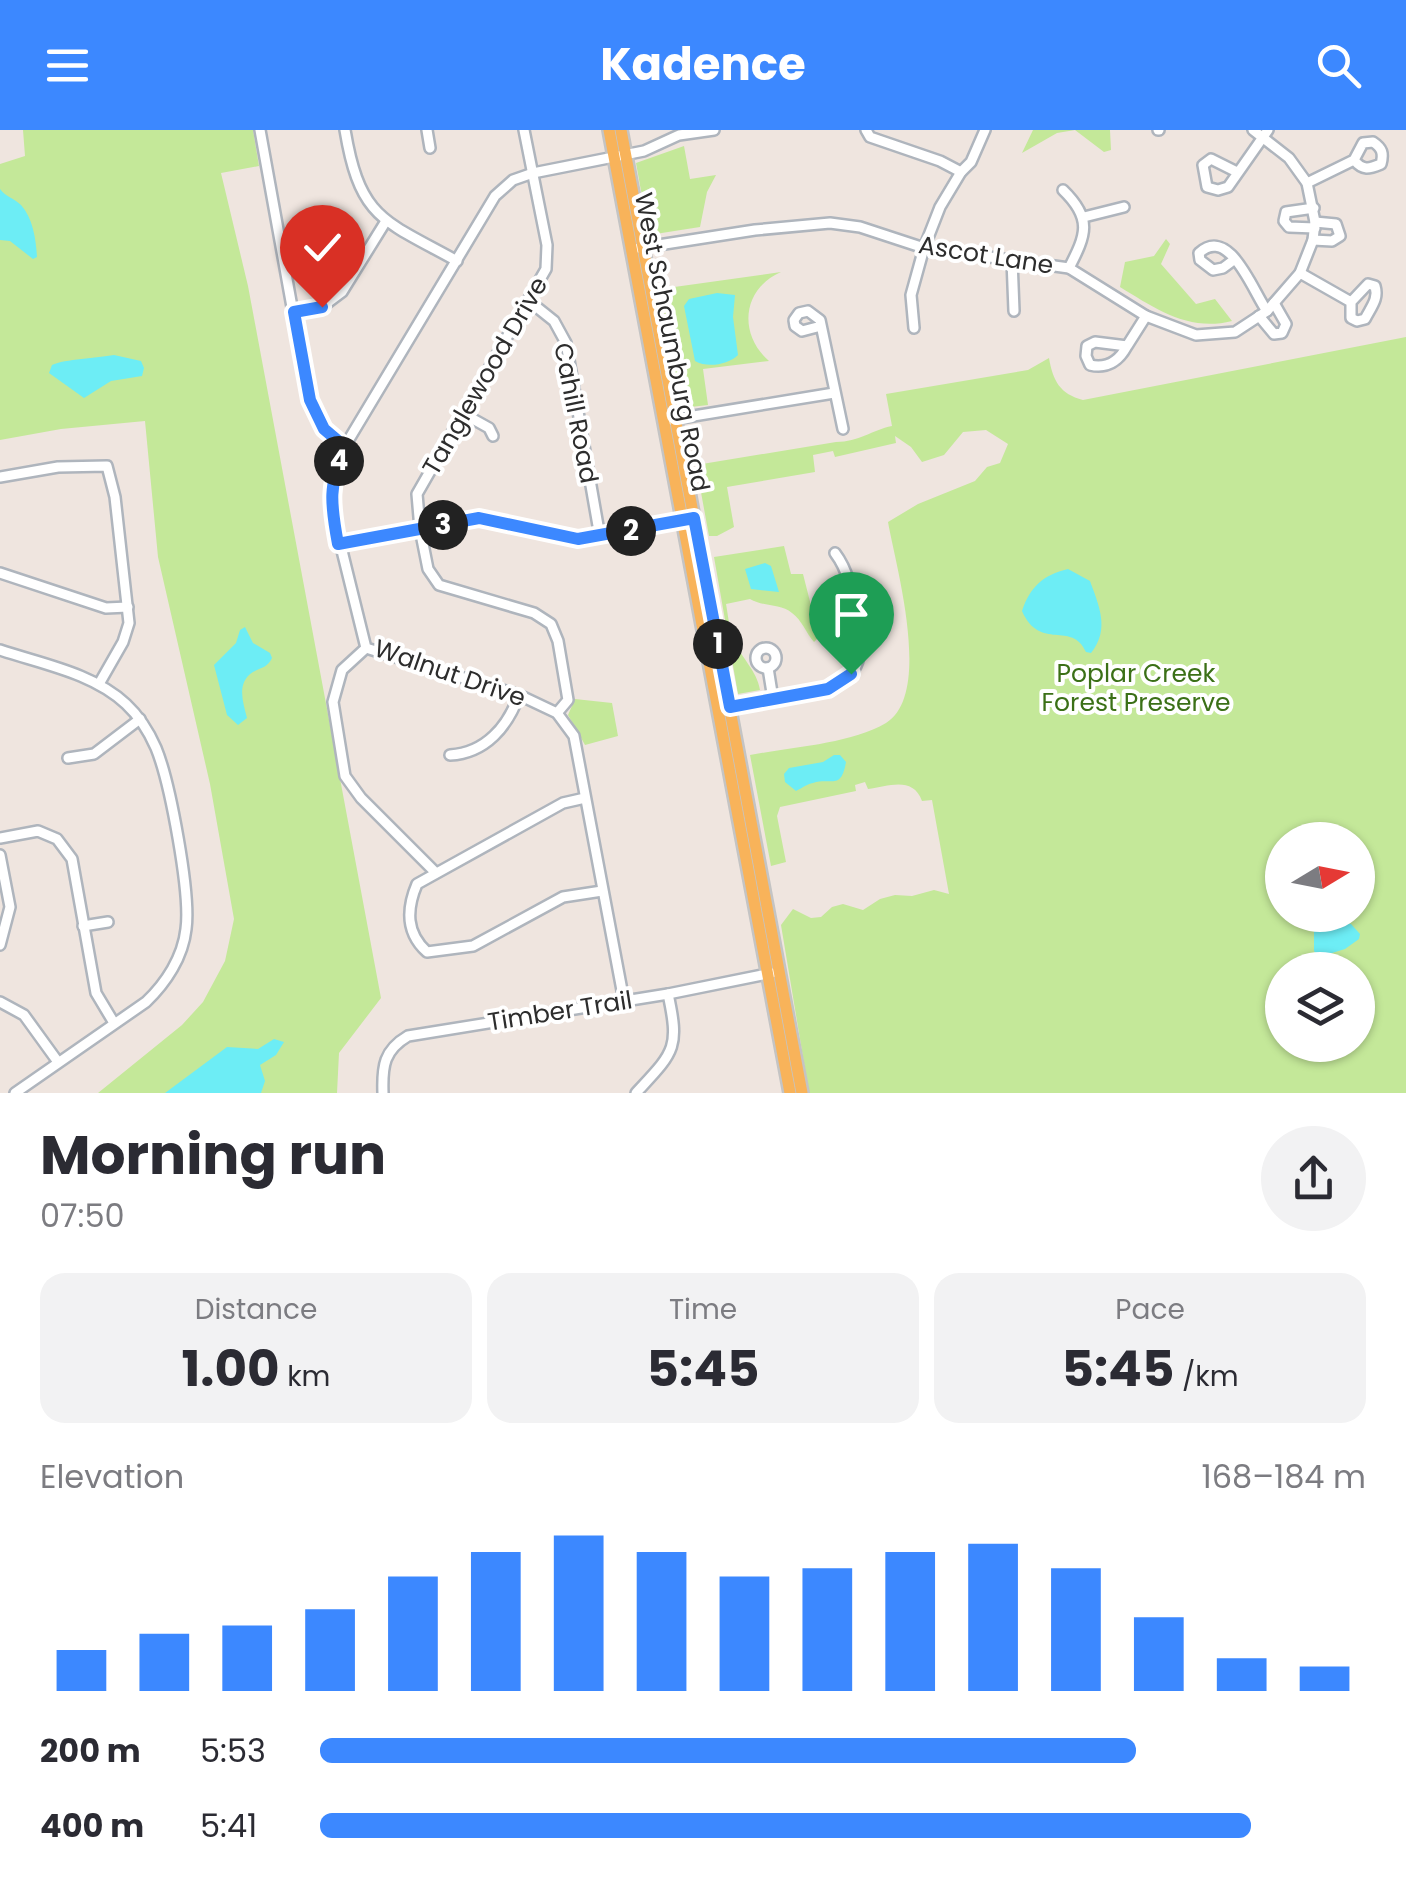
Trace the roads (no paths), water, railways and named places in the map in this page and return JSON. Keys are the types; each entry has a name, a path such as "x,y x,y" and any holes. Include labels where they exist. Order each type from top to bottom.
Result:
{"main road":[{"name":"West Schaumburg Road","path":"608,130 620,156"},
{"name":"West Schaumburg Road","path":"621,130 620,156 773,972 790,1093"},
{"name":"West Schaumburg Road","path":"773,972 802,1093"}],"street":[{"path":"260,130 310,400 324,429 344,446"},
{"path":"345,130 352,172 365,200 386,222 457,261"},
{"path":"427,130 430,148"},
{"name":"Tanglewood Drive","path":"524,130 547,245 546,270 417,494 428,569 440,584 534,614 551,624 558,641 568,700 558,713"},
{"name":"Walnut Drive","path":"624,1001 574,736 558,713 519,694 366,648 330,502 344,446 496,196 513,180 533,173 620,156 679,133 714,130"},
{"path":"866,130 870,138 940,161 960,172"},
{"path":"914,328 911,294 924,248 940,207 960,172 971,162 985,130"},
{"name":"Ascot Lane","path":"637,248 755,230 830,223 860,227 924,248 1069,268 1146,316 1196,335 1235,332 1266,310 1300,273 1315,225 1307,183 1290,158 1261,132 1236,172"},
{"path":"1307,183 1354,160"},
{"path":"1063,190 1084,216 1084,239 1069,268"},
{"path":"1084,216 1124,207"},
{"name":"Ascot Lane","path":"1313,240 1332,241 1340,236 1336,224 1289,227 1284,221 1286,212 1314,208"},
{"path":"754,218 755,230"},
{"path":"294,312 322,307 342,292 386,222"},
{"path":"1236,258 1266,310"},
{"path":"1012,260 1014,311"},
{"path":"1300,273 1351,302"},
{"name":"Cahill Road","path":"530,301 554,320 566,343 600,536"},
{"path":"1128,346 1146,316"},
{"path":"821,326 843,429"},
{"path":"669,420 834,393"},
{"path":"462,414 490,428 494,436"},
{"path":"0,476 58,467 107,466 129,623 123,642 99,684"},
{"path":"338,544 479,518 578,539 688,520"},
{"path":"724,708 834,687 857,674 860,640 847,573 835,553"},
{"path":"0,573 106,608 128,607"},
{"path":"366,648 342,670 333,702 346,776 361,798 435,872"},
{"path":"0,650 99,684 125,702 140,719 164,770 188,898 186,932 162,987 15,1093"},
{"path":"768,668 772,699"},
{"path":"450,755 462,754 496,736 510,721 519,694"},
{"path":"68,758 94,754 140,719"},
{"path":"585,798 563,802 416,884 408,906 413,940 428,952 473,946 563,897 602,891"},
{"path":"0,838 38,831 57,839 72,859 96,993 114,1023"},
{"path":"0,854 10,907 0,945"},
{"path":"84,926 108,922"},
{"name":"Timber Trail","path":"383,1093 384,1060 392,1046 408,1036 668,994 773,972"},
{"path":"636,1093 672,1050 676,1031 668,994"},
{"path":"0,1002 24,1016 58,1062"}],"water":[{"path":"0,189 21,205 28,216 37,257 33,259 10,241 0,240"},
{"path":"717,293 735,295 733,317 738,355 711,365 695,361 684,306 689,299"},
{"path":"114,355 141,361 142,376 111,381 84,398 49,373 52,365 58,363"},
{"path":"765,563 771,566 779,592 751,589 745,569"},
{"path":"1068,569 1090,581 1099,608 1100,635 1091,653 1073,638 1038,630 1022,611 1039,583"},
{"path":"245,627 253,643 272,658 244,682 247,718 238,725 227,715 214,665 236,643"},
{"path":"840,755 846,762 838,780 796,791 785,782 784,774 789,768 823,762"},
{"path":"1314,932 1360,934 1345,949 1314,951"},
{"path":"274,1039 284,1042 276,1055 260,1065 265,1081 261,1093 165,1093 227,1047 258,1049"}],"park label":[{"name":"Poplar Creek Forest Preserve","path":"1136,688"}]}
